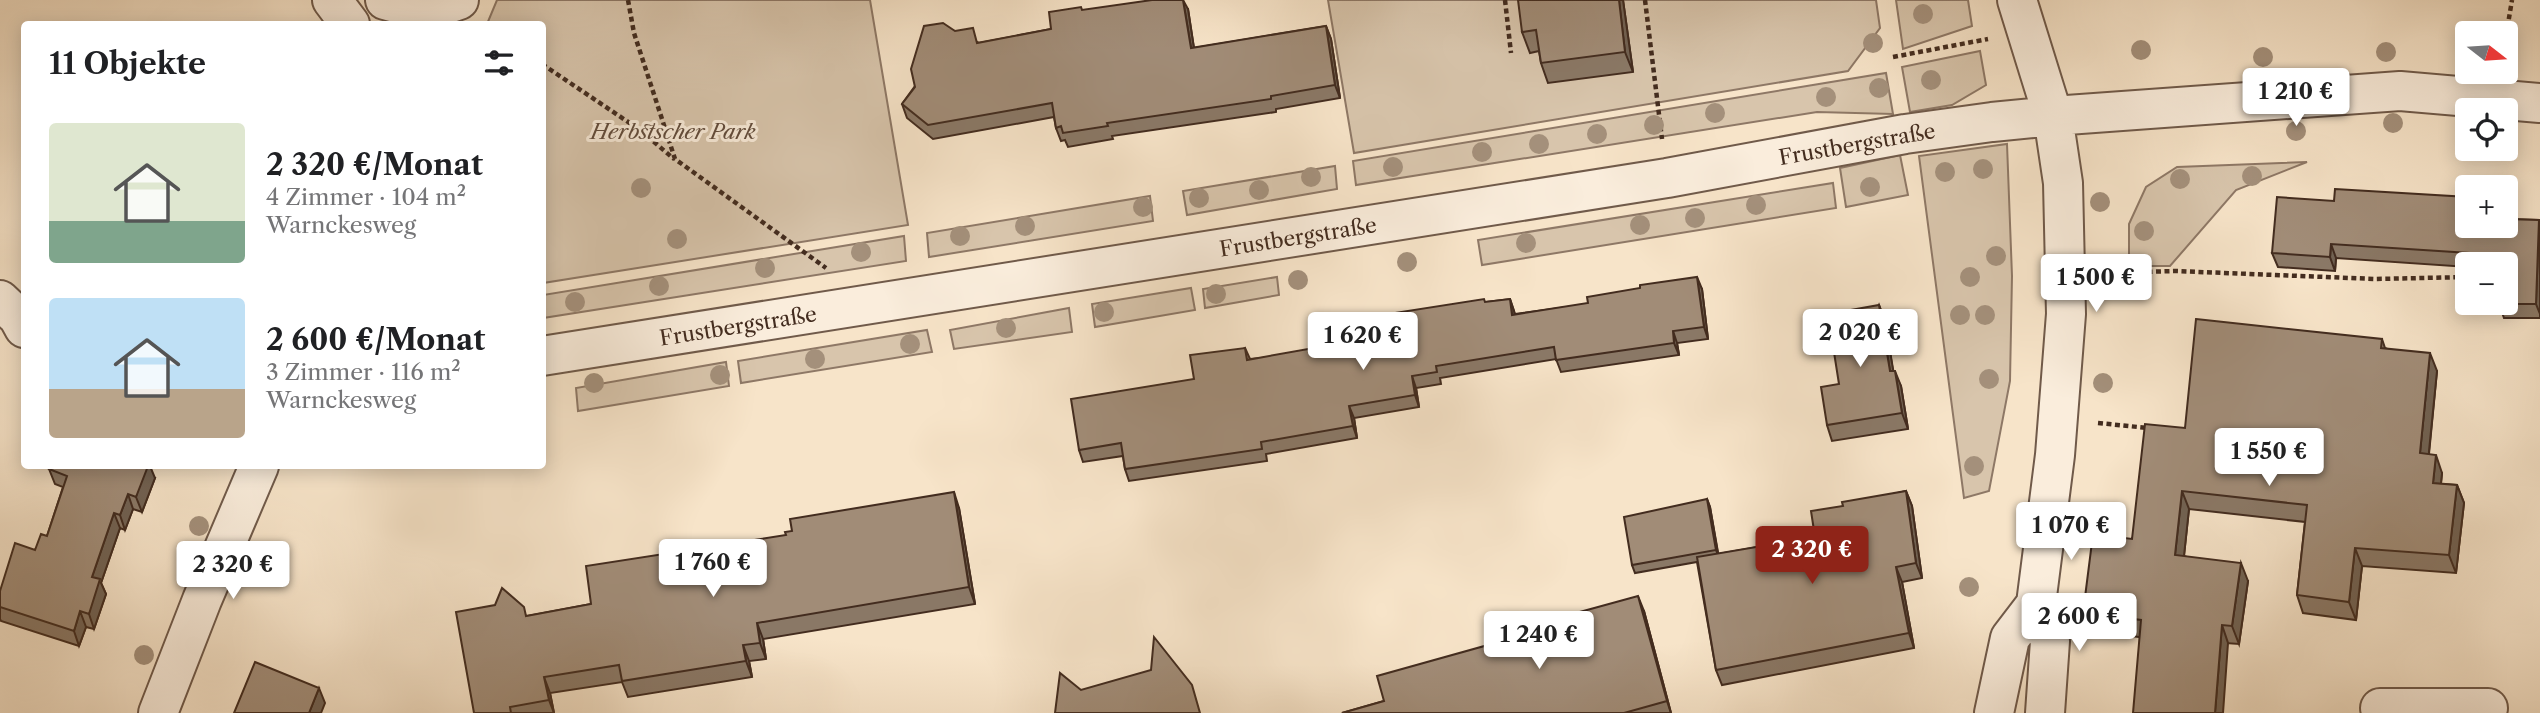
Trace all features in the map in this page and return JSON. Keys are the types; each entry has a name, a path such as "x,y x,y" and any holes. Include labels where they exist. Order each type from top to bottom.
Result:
{"street":[{"path":"332,0 348,21"},
{"path":"385,0 416,8 443,6 461,0"},
{"path":"454,21 461,0"},
{"path":"2021,16 2053,116 2063,183 2066,314 2059,419 2036,604 2050,641 2045,713"},
{"name":"Frustbergstraße","path":"546,355 1667,178 1905,134 2053,116 2400,91 2540,103"},
{"path":"0,300 21,322"},
{"path":"158,713 207,587 258,469"},
{"path":"1994,713 2010,638 2036,604"},
{"path":"2380,708 2488,708"}],"path":[{"path":"628,0 634,33 675,159"},
{"path":"1505,0 1511,53"},
{"path":"1645,0 1667,178"},
{"path":"2508,21 2512,0"},
{"path":"1893,57 2021,16"},
{"path":"546,67 640,130 675,159 876,304"},
{"path":"2066,274 2175,271 2337,279 2455,277"},
{"path":"2059,419 2156,429"}],"green space":[{"name":"Herbstscher Park","path":"497,0 870,0 908,225 546,283 546,21 488,21"},
{"path":"1328,0 1876,0 1880,28 1848,71 1354,153"},
{"path":"1896,0 1968,0 1972,26 1903,49"},
{"path":"1980,51 1986,85 1952,105 1910,112 1902,67"},
{"path":"1886,73 1893,114 1817,112 1356,185 1353,161"},
{"path":"2007,144 2012,276 2010,381 1989,491 1964,498 1919,156"},
{"path":"1900,155 1908,195 1846,207 1840,168"},
{"path":"2307,162 2236,190 2170,266 2129,266 2129,224 2146,187 2177,167"},
{"path":"1335,166 1337,189 1187,215 1183,191"},
{"path":"1833,183 1836,208 1482,265 1478,240"},
{"path":"1150,196 1153,221 929,257 927,233"},
{"path":"904,236 906,261 546,318 546,295"},
{"path":"1277,277 1279,295 1205,308 1203,289"},
{"path":"1191,288 1195,310 1095,327 1092,304"},
{"path":"1069,308 1072,332 954,349 950,330"},
{"path":"927,330 932,352 741,383 738,361"},
{"path":"726,362 729,386 578,411 576,388"}],"building":[{"path":"1152,0 1183,0 1191,48 1326,26 1335,85 1271,96 1271,99 1107,123 1108,126 1063,133 1061,126 1056,128 1052,103 928,125 902,104 915,87 911,69 924,26 943,23 955,31 973,28 977,43 1051,29 1049,12"},
{"path":"1518,0 1619,0 1625,52 1541,63 1536,30 1522,32"},
{"path":"2335,189 2455,196 2455,238 2518,238 2518,219 2539,220 2536,304 2518,304 2518,252 2455,252 2331,244 2330,257 2272,253 2277,197 2334,201"},
{"path":"1697,277 1704,327 1673,331 1674,343 1556,360 1554,347 1436,366 1437,372 1412,376 1415,395 1349,406 1353,426 1261,442 1262,449 1125,469 1121,443 1079,450 1071,399 1194,379 1190,355 1245,348 1247,360 1308,349 1313,353 1373,342 1369,317 1484,299 1485,302 1510,299 1512,315 1588,303 1587,297 1640,288 1640,285"},
{"path":"1879,305 1890,371 1895,371 1902,413 1827,425 1821,387 1839,384 1828,314"},
{"path":"2196,319 2382,339 2381,348 2430,353 2420,453 2436,455 2433,483 2457,485 2449,555 2355,548 2349,602 2297,595 2307,505 2182,491 2175,555 2241,563 2232,626 2222,625 2215,713 2133,713 2141,620 2083,613 2093,534 2132,539 2145,424 2185,428"},
{"path":"49,469 147,469 136,497 128,494 120,515 114,513 92,577 100,579 89,614 80,611 74,631 0,607 0,591 15,543 35,550 41,534 47,536 67,476"},
{"path":"1906,491 1916,563 1896,567 1909,633 1716,670 1697,557 1815,537 1811,511 1843,506 1842,502"},
{"path":"954,492 969,587 757,623 760,643 743,645 746,661 622,681 619,665 544,677 549,700 510,707 511,713 474,713 456,612 495,605 502,588 524,607 526,616 591,604 586,566 786,535 785,532 792,531 790,519"},
{"path":"1707,499 1716,550 1632,565 1624,517"},
{"path":"1638,596 1667,701 1624,713 1342,713 1384,701 1377,676 1538,631 1536,624"},
{"path":"1154,637 1192,685 1200,713 1055,713 1060,673 1081,690 1151,670"},
{"path":"255,662 319,688 309,713 234,713"}]}
